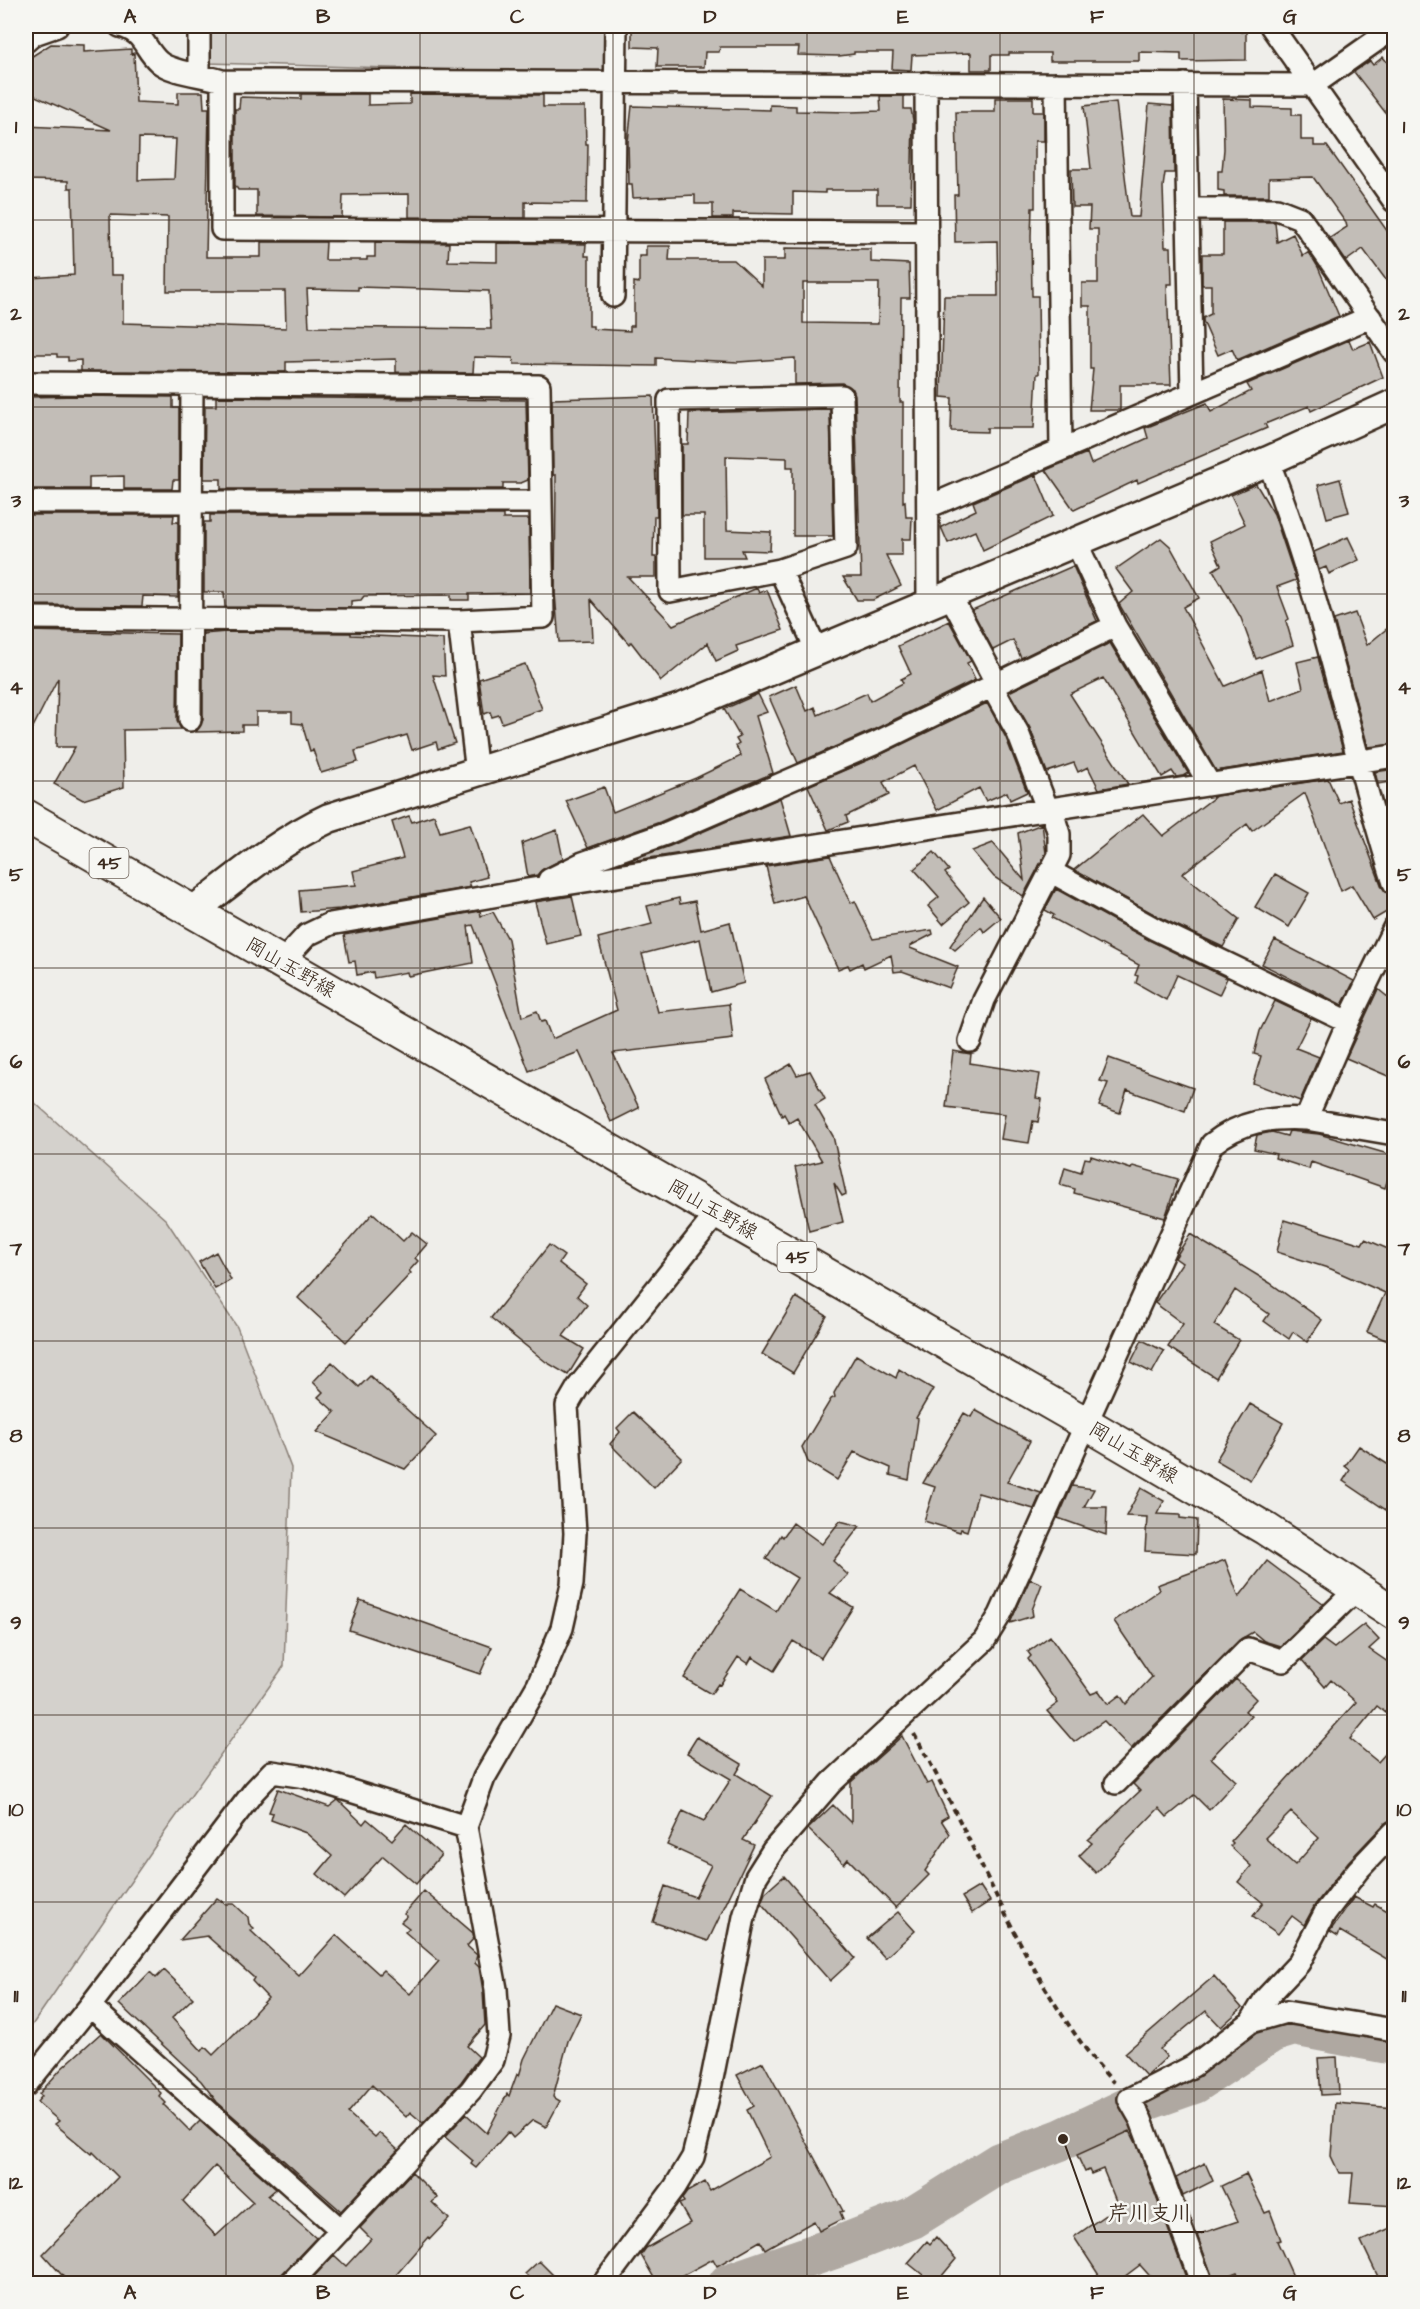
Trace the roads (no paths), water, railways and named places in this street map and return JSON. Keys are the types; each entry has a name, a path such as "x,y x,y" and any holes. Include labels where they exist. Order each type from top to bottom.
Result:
{"main road":[{"name":"岡山玉野線","path":"26,816 1087,1424 1266,1529 1395,1613"}],"street":[{"path":"31,34 57,26"},
{"path":"120,26 128,28 145,40 158,62 174,71 199,73 222,81 1313,85 1393,34"},
{"path":"199,26 199,73"},
{"path":"613,296 616,26"},
{"path":"1271,26 1395,201"},
{"path":"222,81 222,229 927,232"},
{"path":"926,83 928,507 939,600 994,684 1018,733 1059,834 1059,855 984,1000 970,1041"},
{"path":"1056,84 1061,450"},
{"path":"1185,84 1192,393"},
{"path":"1188,208 1277,209 1299,218 1395,352"},
{"path":"928,507 1370,317"},
{"path":"26,383 539,386 543,617 459,621 26,618"},
{"path":"190,720 192,384"},
{"path":"842,396 846,548 780,570 670,591 669,400 842,396"},
{"path":"193,911 303,830 329,818 684,706 1268,461 1395,405"},
{"path":"1268,461 1317,599 1357,762 1395,883"},
{"path":"26,502 540,502"},
{"path":"1076,542 1115,626 1209,783"},
{"path":"780,570 817,651"},
{"path":"459,621 477,773"},
{"path":"533,889 583,863 665,834 876,743 1115,626"},
{"path":"282,962 307,934 330,924 533,889 1395,756"},
{"path":"1050,872 1155,929 1348,1022"},
{"path":"1306,1119 1348,1022 1395,928"},
{"path":"603,2283 675,2187 693,2157 710,2089 744,1917 756,1877 773,1850 800,1816 903,1715 984,1641 1000,1615 1212,1144 1228,1132 1274,1118 1306,1119 1395,1134"},
{"path":"290,2283 471,2090 493,2060 499,2036 496,1989 466,1827 484,1778 538,1685 562,1628 572,1584 575,1533 567,1406 578,1387 718,1212"},
{"path":"1116,1783 1248,1648 1283,1661 1357,1589"},
{"path":"26,2085 90,2006 254,1791 272,1772 306,1777 466,1827"},
{"path":"1251,2022 1265,1999 1299,1963 1324,1913 1358,1870 1395,1832"},
{"path":"90,2006 341,2229"},
{"path":"1202,2283 1141,2120 1129,2099 1193,2066 1251,2022 1286,2012 1395,2030"}],"waterway":[{"path":"729,2284 843,2245 912,2218 1000,2163 1063,2139 1146,2100 1194,2083 1271,2032 1294,2025 1394,2044"}],"place":[{"name":"芹川支川","path":"1063,2139"}]}
